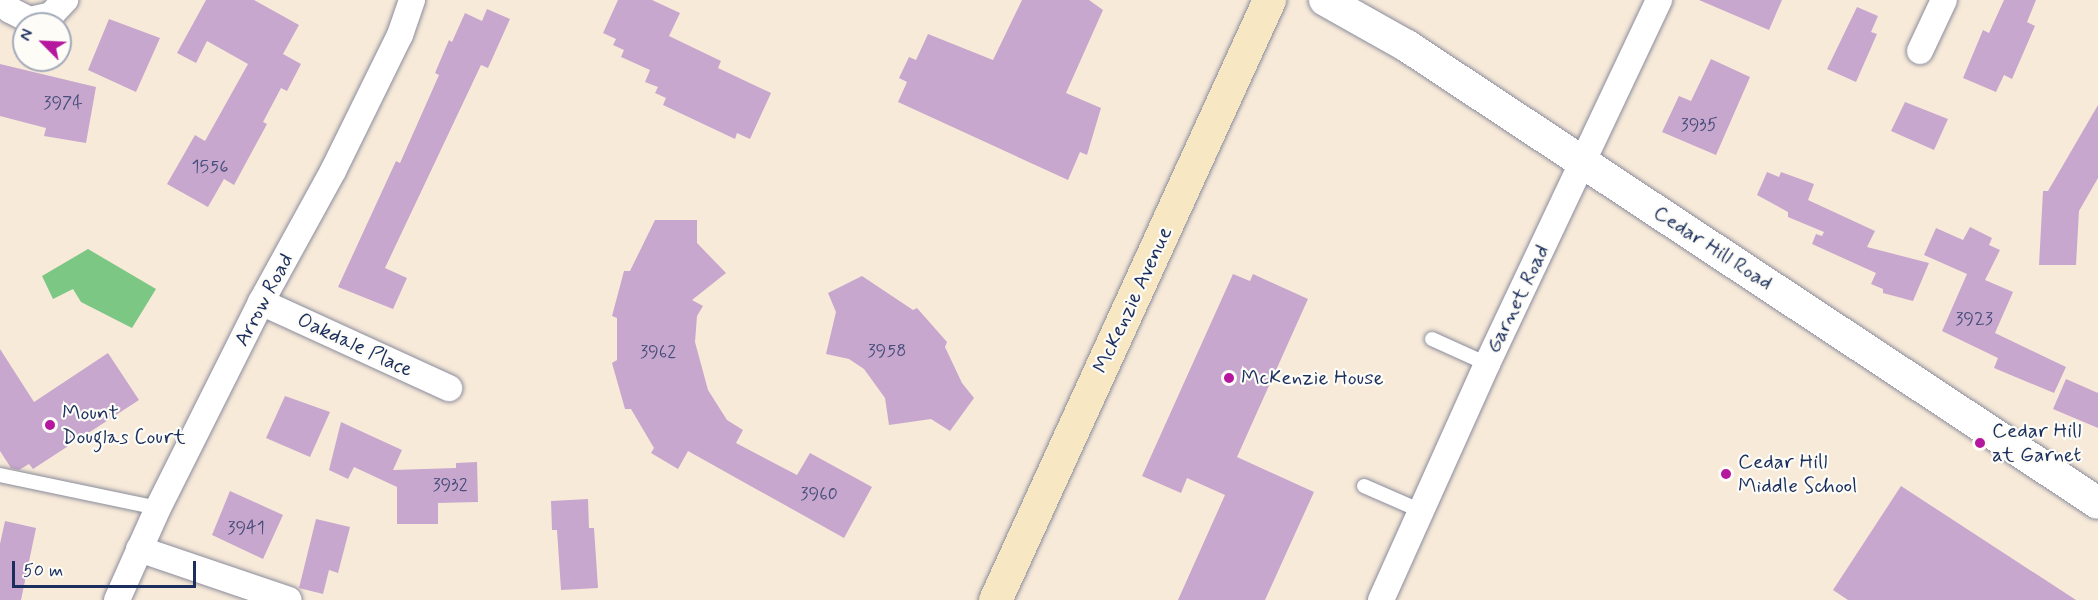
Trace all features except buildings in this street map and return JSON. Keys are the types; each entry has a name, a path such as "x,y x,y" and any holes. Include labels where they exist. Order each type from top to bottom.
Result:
{"main road":[{"name":"McKenzie Avenue","path":"995,600 1269,0"}],"street":[{"path":"3,0 10,10 30,20 51,15 65,0"},
{"name":"Arrow Road","path":"117,600 158,508 261,302 333,171 400,35 412,0"},
{"name":"Cedar Hill Road","path":"1325,0 1407,45 2098,503"},
{"name":"Garnet Road","path":"1381,600 1419,510 1659,0"},
{"path":"1920,51 1944,0"},
{"name":"Oakdale Place","path":"261,302 449,388"},
{"path":"139,549 289,600"}],"lane":[{"path":"1432,339 1487,364"},
{"path":"0,475 158,508"},
{"path":"1364,486 1419,510"}],"green space":[{"path":"88,249 156,289 132,328 81,302 73,289 53,299 42,276"}],"place":[{"name":"McKenzie House","path":"1229,378"},
{"name":"Mount Douglas Court","path":"50,425"},
{"name":"Cedar Hill at Garnet","path":"1980,443"},
{"name":"Cedar Hill Middle School","path":"1726,474"}]}
